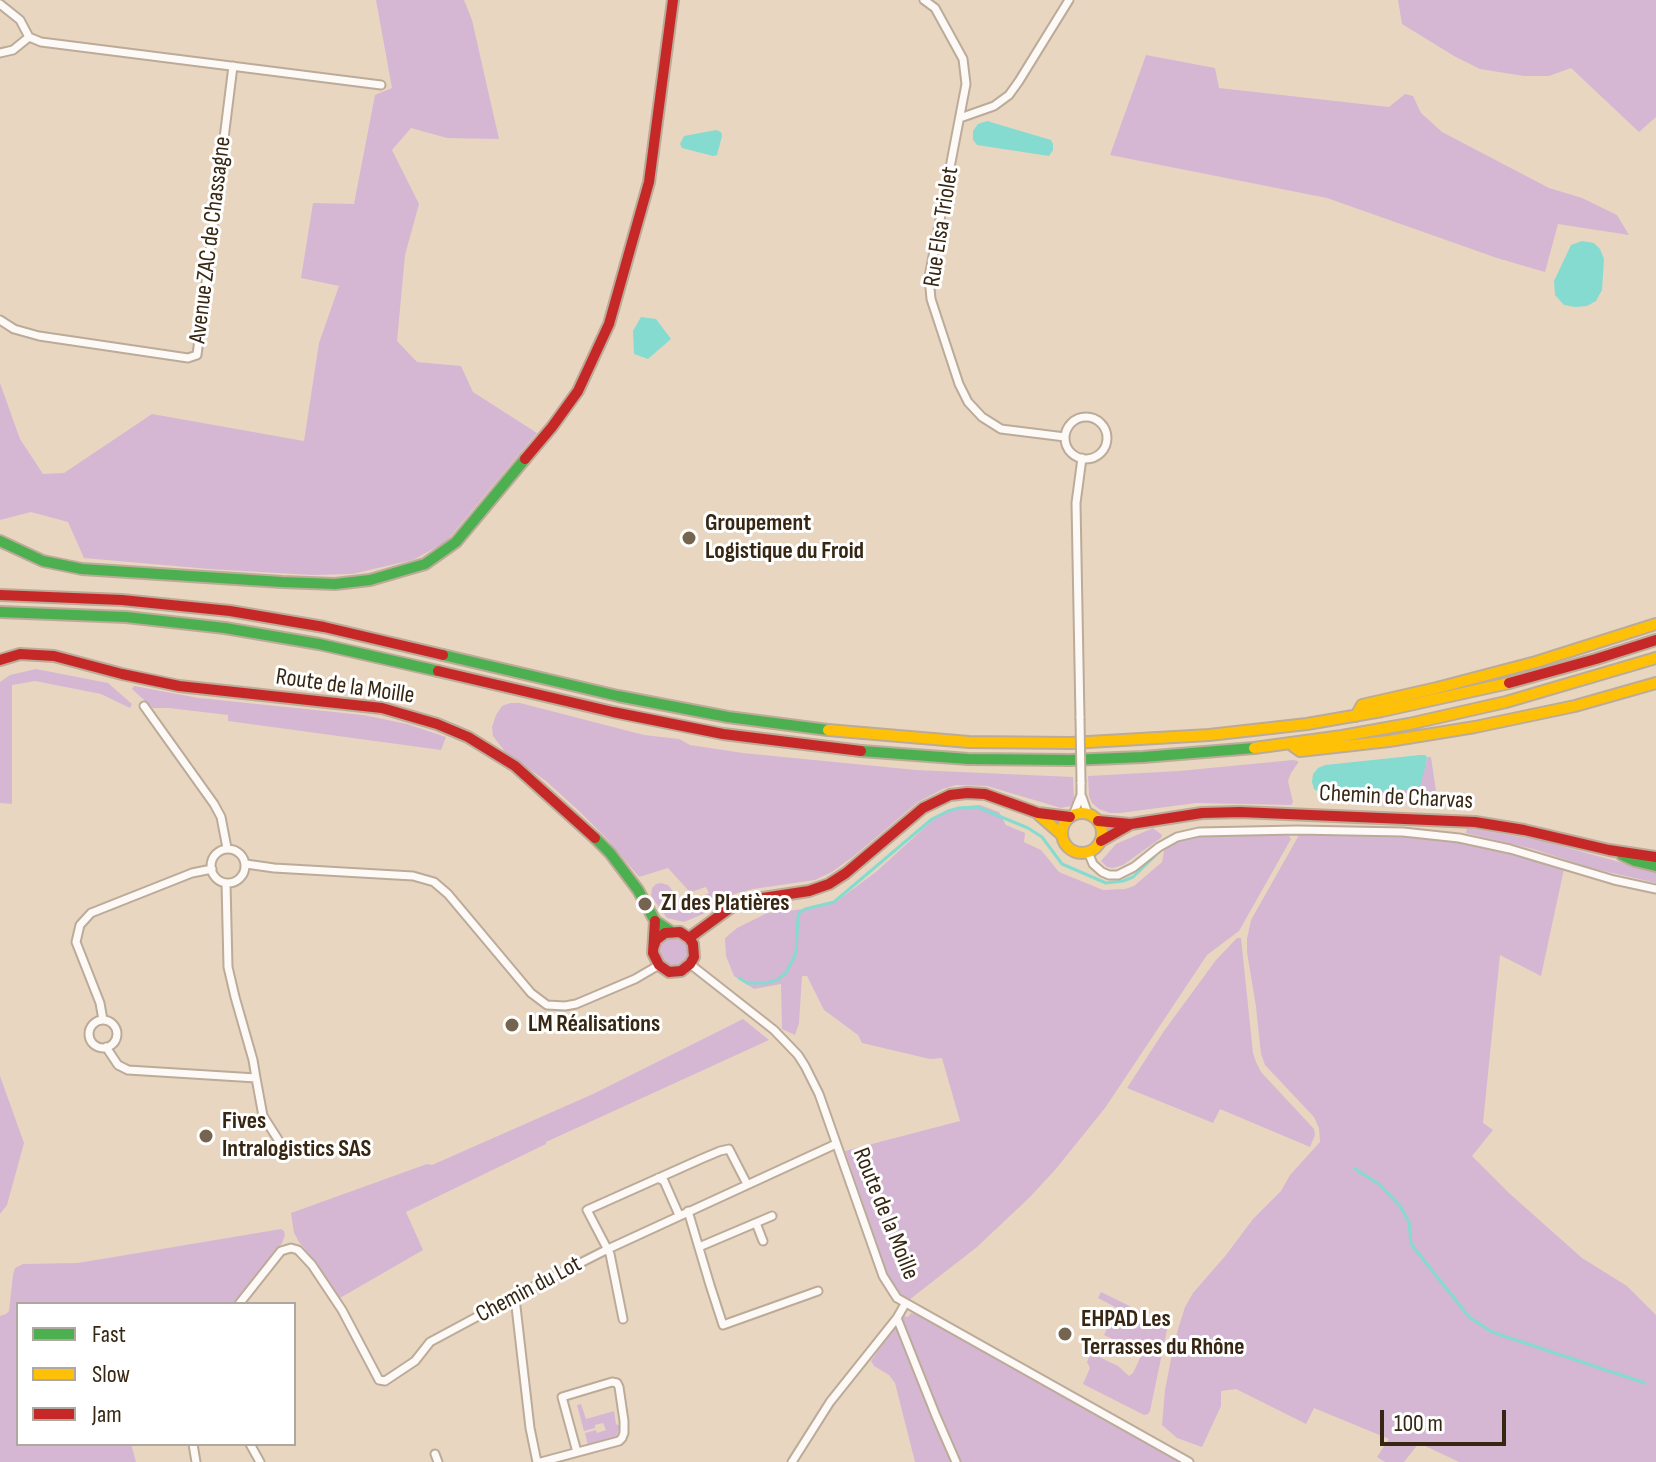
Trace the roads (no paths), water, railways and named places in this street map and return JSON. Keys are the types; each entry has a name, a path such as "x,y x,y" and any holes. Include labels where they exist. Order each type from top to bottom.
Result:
{"main road":[{"path":"0,540 43,561 82,569 335,584 370,580 425,564 456,542 552,427 578,391 609,324 649,182 673,0"},
{"path":"0,595 122,600 230,611 374,638 671,707 859,734 982,742 1167,739 1356,716 1487,689 1656,640"},
{"path":"0,612 126,617 275,636 673,725 841,750 968,759 1070,760 1188,754 1373,731 1556,689 1656,658"},
{"path":"1356,716 1362,705 1511,669 1656,624"},
{"name":"Route de la Moille","path":"0,660 20,654 54,656 179,686 374,707 437,724 468,737 515,766 562,807 610,853 638,890 655,921 670,931"},
{"path":"1289,743 1300,751 1475,727 1575,706 1656,683"},
{"path":"1575,706 1586,708 1656,692"},
{"path":"689,938 743,901 809,891 829,884 923,808 941,798 967,793 985,794 1038,813 1088,814 1098,821 1102,832 1096,848 1088,852 1074,852 1064,842 1065,822 1072,816"},
{"name":"Chemin de Charvas","path":"1098,821 1131,824 1184,814 1220,812 1433,819 1505,826 1609,850 1656,857"},
{"path":"1038,813 1062,835"},
{"name":"Chemin de Charvas","path":"1101,841 1131,824"},
{"path":"1609,850 1656,866"},
{"path":"654,946 660,936 670,931 680,932 689,938 695,950 686,968 669,972 659,965 653,953 655,921"}],"street":[{"name":"Rue Elsa Triolet","path":"924,0 935,8 963,59 966,84 929,277 931,299 959,384 968,402 982,417 1001,429 1065,437"},
{"path":"960,118 994,106 1009,95 1069,0"},
{"path":"0,4 20,20 29,37 41,42 381,85"},
{"path":"0,53 13,50 29,37"},
{"name":"Avenue ZAC de Chassagne","path":"0,320 14,329 32,334 188,358 197,355 233,66"},
{"path":"1089,417 1098,420 1105,428 1107,437 1102,451 1090,458 1082,458 1070,451 1065,437 1071,424 1079,418 1089,417"},
{"path":"1082,458 1076,503 1081,795 1088,814"},
{"path":"144,706 214,804 221,817 227,848"},
{"path":"1072,816 1081,795"},
{"path":"1088,852 1093,864 1102,872 1118,875 1177,837 1199,832 1403,832 1459,838 1510,849 1614,880 1656,889"},
{"path":"227,848 242,854 246,864 238,880 226,883 218,879 212,869 215,854 227,848"},
{"path":"246,864 413,876 434,882 448,894 531,993 547,1005 576,1004 635,979 659,965"},
{"path":"103,1020 100,1003 76,942 80,925 91,913 192,873 212,869"},
{"path":"226,883 228,967 253,1060 263,1116 279,1141"},
{"name":"Route de la Moille","path":"690,964 766,1023 798,1055 819,1094 883,1276 892,1293 905,1304 1189,1462"},
{"path":"103,1020 114,1026 114,1042 106,1047 93,1044 89,1036 91,1027 98,1021 103,1020"},
{"path":"106,1047 118,1065 128,1070 256,1078"},
{"name":"Chemin du Lot","path":"241,1302 278,1255 291,1248 298,1250 312,1265 342,1310 379,1380 385,1381 415,1361 430,1342 608,1249 836,1144"},
{"path":"623,1319 608,1249 587,1210 729,1149 747,1184"},
{"path":"658,1178 664,1181 679,1215"},
{"path":"688,1211 723,1325 818,1291"},
{"path":"699,1247 772,1216"},
{"path":"756,1223 763,1241"},
{"path":"515,1298 530,1428 539,1462 619,1441 624,1433 619,1387 612,1382 562,1397 577,1452"},
{"path":"792,1462 830,1402 905,1304"},
{"path":"897,1318 956,1462"}],"water":[{"path":"987,121 1051,140 1053,150 1049,156 977,145 973,140 973,131 978,124"},
{"path":"716,130 722,136 717,155 682,148 680,144 684,136"},
{"path":"1582,241 1594,243 1600,249 1604,259 1602,290 1596,301 1587,306 1564,305 1555,295 1554,281 1571,245"},
{"path":"641,317 656,319 671,339 648,359 634,354 633,331"},
{"path":"1425,755 1426,764 1420,786 1411,790 1320,793 1314,789 1312,782 1313,774 1325,765"}],"waterway":[{"path":"739,978 747,983 766,983 786,973 796,953 800,912 834,902 932,819 948,811 977,807 1028,828 1042,837 1062,864 1106,883 1133,877 1155,856"},
{"path":"1355,1169 1379,1184 1400,1206 1409,1222 1411,1244 1469,1317 1492,1332 1645,1383"}],"place":[{"name":"Groupement Logistique du Froid","path":"689,538"},
{"name":"ZI des Platières","path":"645,904"},
{"name":"LM Réalisations","path":"512,1025"},
{"name":"Fives Intralogistics SAS","path":"206,1136"},
{"name":"EHPAD Les Terrasses du Rhône","path":"1065,1334"}]}
